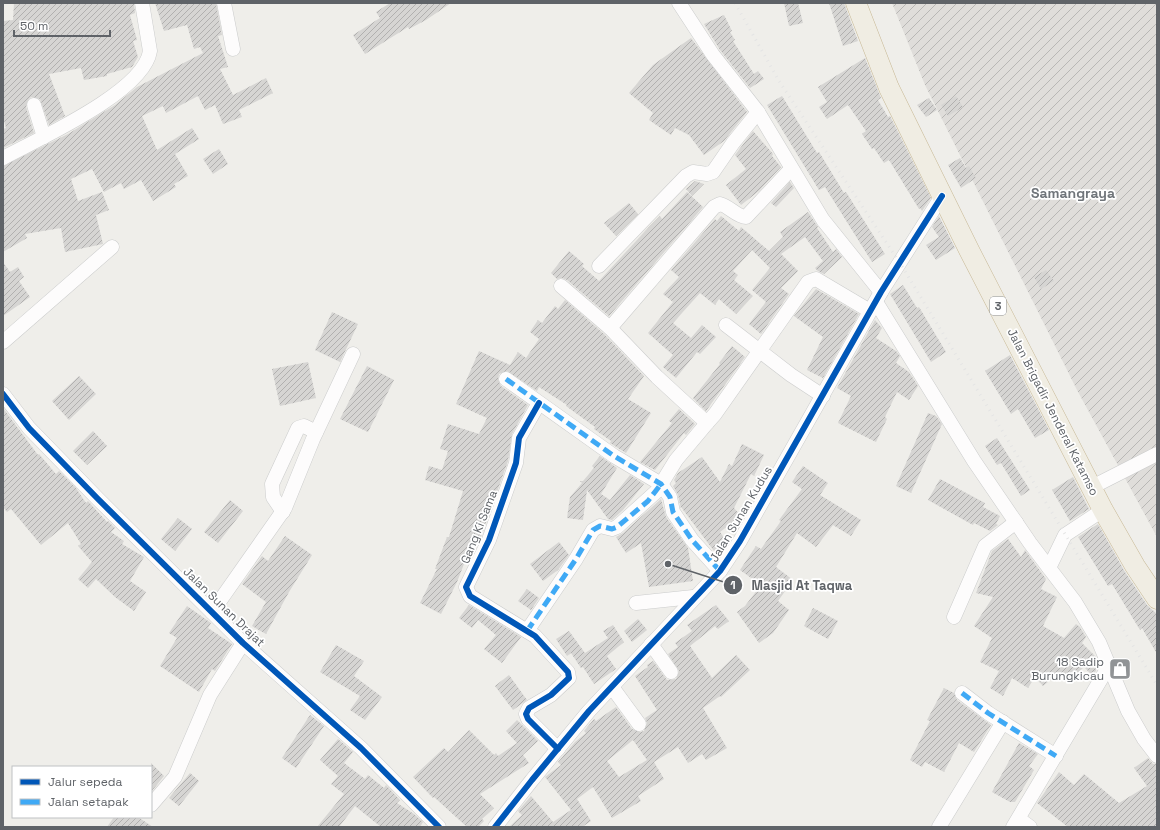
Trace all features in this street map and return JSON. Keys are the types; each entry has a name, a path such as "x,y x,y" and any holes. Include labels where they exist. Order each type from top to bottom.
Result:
{"highway":[{"name":"Jalan Brigadir Jenderal Katamso","path":"856,3 889,88 942,196 1103,510 1135,566 1157,599"}],"street":[{"path":"3,158 86,114 112,97 146,64 150,51 142,3"},
{"path":"224,3 233,49"},
{"path":"679,3 713,55 758,112 791,169 876,302 974,461 1048,568 1075,602 1099,642 1110,664 1128,711 1144,739 1157,756"},
{"path":"34,104 44,137"},
{"path":"599,266 686,176 693,172 707,174 713,172 733,143 758,112"},
{"path":"610,328 714,207 720,204 726,205 742,217 746,217 791,169"},
{"name":"Jalan Sunan Kudus","path":"495,827 558,749 612,687 694,597 720,571 740,541 876,302 942,196"},
{"path":"3,342 112,247"},
{"path":"527,631 576,559 593,530 600,526 612,529 617,527 648,501 676,460 707,423 761,351 808,282 816,279 876,302"},
{"path":"561,286 610,328 657,377 707,423"},
{"path":"726,325 791,375 823,396"},
{"path":"212,612 283,512 316,432 353,354"},
{"path":"506,379 614,456 661,484 670,497 673,512 692,540 720,571"},
{"name":"Jalan Sunan Drajat","path":"3,394 29,428 70,472 243,643 361,748 438,827"},
{"name":"Gang Ki Sama","path":"539,403 520,438 516,463 489,540 466,587 470,596 527,631 544,644 570,675 569,678 551,695 529,708 526,714 528,719 558,749"},
{"path":"283,512 273,497 272,484 298,428 304,426 316,432"},
{"path":"1092,488 1157,454"},
{"path":"1048,568 1064,535 1103,510"},
{"path":"954,617 986,546 1016,522"},
{"path":"636,603 694,597"},
{"path":"152,804 175,776 200,715 210,695 243,643"},
{"path":"651,644 671,672"},
{"path":"1021,824 1056,756 1110,664"},
{"path":"612,687 639,724"},
{"path":"962,693 1003,722 1056,756"},
{"path":"939,827 1003,722"}],"shaded area":[{"path":"892,3 1157,3 1157,537 1077,390 925,85"}],"building":[{"path":"14,3 134,3 135,13 130,15 137,40 133,41 138,57 132,67 107,74 107,76 84,80 81,68 49,74 65,116 49,125 40,99 31,97 28,100 26,107 34,133 3,148 3,129 6,128 3,117 3,21 13,20"},
{"path":"155,3 216,3 222,35 218,36 228,67 220,69 233,95 266,78 273,93 239,110 242,117 223,124 215,105 205,110 198,96 166,113 163,106 142,116 157,150 192,128 199,139 175,154 188,176 174,184 176,187 153,201 141,180 124,189 121,183 104,192 92,169 71,179 78,201 102,192 109,210 96,215 103,244 65,252 61,228 25,234 27,238 3,252 3,166 68,134 115,105 137,87 203,53 200,47 194,49 187,25 164,31"},
{"path":"390,3 451,3 426,20 409,29 408,27 365,54 353,35 380,18 376,12"},
{"path":"784,3 798,3 803,23 789,26"},
{"path":"829,3 844,3 858,41 843,46"},
{"path":"724,15 732,31 730,32 735,40 733,41 754,74 758,71 764,79 750,88 720,50 704,24"},
{"path":"691,38 747,112 724,141 704,155 689,135 675,128 671,135 649,120 653,113 629,93 653,65"},
{"path":"865,58 881,98 878,100 888,117 890,116 931,198 922,211 920,208 919,209 889,160 884,163 874,148 872,149 862,134 866,131 848,105 827,119 819,107 827,102 818,87"},
{"path":"782,96 817,153 819,152 844,193 846,192 885,254 872,262 825,187 819,190 767,105"},
{"path":"956,96 963,107 948,116 941,105"},
{"path":"929,98 937,110 926,117 917,105"},
{"path":"753,131 773,154 772,156 781,167 759,191 741,205 726,185 746,169 735,155"},
{"path":"219,149 228,164 213,174 203,159"},
{"path":"960,158 966,168 969,166 976,178 961,188 948,165"},
{"path":"695,181 704,184 692,196 686,189"},
{"path":"790,182 794,188 776,207 771,203"},
{"path":"687,192 703,207 609,316 567,280 562,278 557,279 551,273 569,251 584,264 582,266 599,281 649,227 660,216 662,219"},
{"path":"629,203 638,214 616,236 604,223"},
{"path":"808,212 833,252 836,249 842,257 824,274 818,271 815,268 823,261 805,237 781,254 798,271 781,288 789,294 761,334 749,324 766,302 752,290 770,268 752,250 733,271 738,275 734,280 753,296 736,314 719,299 715,305 700,293 673,323 691,338 702,325 716,337 700,354 697,352 676,378 663,367 673,355 648,333 673,302 663,294 679,277 671,270 715,219 717,221 721,216 739,231 741,227 769,251 783,237 780,232"},
{"path":"939,216 955,248 936,260 926,245 939,237 932,227"},
{"path":"3,262 10,272 18,267 24,277 19,281 30,297 3,316"},
{"path":"1046,270 1054,281 1041,289 1034,277"},
{"path":"903,285 917,308 919,307 946,352 931,362 890,294"},
{"path":"816,289 859,314 823,378 807,370 823,337 794,316"},
{"path":"565,300 604,334 644,376 628,399 651,413 626,453 610,443 611,441 594,429 595,427 566,406 567,405 539,387 537,391 507,371 499,374 498,379 501,386 528,405 512,434 508,461 481,537 478,543 473,541 457,582 441,614 420,603 437,569 435,569 447,537 449,537 463,491 425,480 429,466 442,470 448,451 440,449 448,424 479,434 487,418 456,404 479,351 510,365 518,352 526,358 539,339 530,332 538,320 542,323 555,306 558,309"},
{"path":"332,312 358,324 340,362 315,350"},
{"path":"875,320 882,328 876,338 896,351 900,356 896,363 909,372 918,386 909,400 897,392 885,417 887,419 876,442 838,423 851,396 837,388"},
{"path":"732,346 745,357 706,411 693,398 720,364 719,363"},
{"path":"1010,355 1049,430 1035,438 1018,409 1011,414 985,371"},
{"path":"308,362 316,398 280,406 272,369"},
{"path":"367,366 394,380 368,432 340,419"},
{"path":"79,376 96,394 69,420 52,401"},
{"path":"3,408 38,455 39,454 56,474 59,471 76,488 86,503 88,501 107,522 108,521 115,528 111,532 124,541 122,544 144,557 130,581 146,592 134,611 115,597 96,579 88,588 78,579 92,562 78,546 81,544 68,523 41,545 11,509 7,512 3,507"},
{"path":"679,409 695,424 686,435 684,433 655,470 640,462 672,423 669,421"},
{"path":"928,413 936,416 942,424 911,493 896,486"},
{"path":"93,431 107,446 87,465 73,451"},
{"path":"997,438 1030,490 1021,496 1001,463 997,465 985,446"},
{"path":"742,444 764,455 754,476 751,474 734,508 741,516 720,532 727,542 714,551 681,507 681,509 678,495 673,486 676,483 674,480 678,473 702,457 720,482 729,464 732,466"},
{"path":"600,456 617,468 601,494 610,500 630,475 644,484 623,510 612,520 608,519 587,490 583,520 567,518 570,497 582,483 580,481 583,481 594,468 592,466"},
{"path":"803,466 828,483 820,495 861,520 851,536 833,525 816,547 797,533 776,567 793,580 778,601 789,610 773,633 759,643 737,612 745,606 761,585 740,570 756,546 761,549 781,521 779,520 802,489 792,482"},
{"path":"1073,477 1089,509 1070,521 1052,490"},
{"path":"940,479 985,503 983,507 1000,516 996,524 998,525 990,531 974,523 973,525 928,500"},
{"path":"661,499 666,517 688,548 693,581 649,587 641,543 626,553 616,537 623,533"},
{"path":"230,500 243,511 218,543 204,532"},
{"path":"178,518 192,529 175,551 161,539"},
{"path":"1098,524 1125,572 1147,605 1157,614 1157,654 1142,628 1140,630 1112,584 1108,586 1078,537"},
{"path":"285,536 312,555 289,592 266,634 252,626 266,602 242,584 262,556 268,561"},
{"path":"1008,539 1021,557 1025,550 1046,579 1041,589 1057,597 1043,626 1064,638 1076,624 1080,627 1086,637 1082,643 1096,657 1099,665 1093,676 1084,667 1068,682 1059,673 1043,686 1035,677 1028,688 1012,678 1003,696 990,688 999,671 980,662 992,638 974,626 993,597 976,593 992,551"},
{"path":"559,542 569,555 558,570 543,581 530,564"},
{"path":"527,589 539,598 531,610 518,601"},
{"path":"469,605 521,637 502,663 484,649 496,635 478,620 472,628 459,618"},
{"path":"716,605 729,621 718,629 715,626 690,646 712,678 736,655 750,670 721,697 720,696 703,708 727,748 706,760 702,754 688,763 678,747 654,762 664,779 638,796 641,801 612,818 593,787 577,799 591,821 582,827 509,827 522,815 518,811 531,796 553,822 571,810 545,777 561,765 558,762 575,742 586,733 584,731 594,719 596,721 616,707 632,729 640,732 644,731 647,723 645,718 657,710 635,676 648,667 647,665 653,661 667,680 676,679 679,671 668,654 678,647 675,643 692,631 687,625","holes":["633,740 647,760 619,777 607,761"]},
{"path":"187,606 211,623 208,628 232,644 215,671 212,669 199,692 160,666 177,638 169,633"},
{"path":"813,608 838,621 828,639 804,626"},
{"path":"638,619 647,630 632,642 624,631"},
{"path":"613,625 624,642 607,656 616,669 594,684 583,667 581,668 571,653 567,656 556,639 569,631 585,653 608,638 603,631"},
{"path":"336,645 364,661 354,676 382,697 365,720 350,710 360,696 320,672"},
{"path":"509,675 527,700 513,710 495,686"},
{"path":"944,688 954,693 957,700 991,725 974,752 959,743 944,772 925,762 922,767 910,760 930,721 927,720"},
{"path":"310,715 324,726 296,768 282,758"},
{"path":"517,720 538,741 523,755 529,763 480,794 494,808 482,819 484,821 478,827 467,827 434,797 433,798 413,777 444,748 448,752 469,730 494,755 496,753 498,756 517,743 506,731"},
{"path":"338,739 353,752 344,763 365,779 368,775 384,788 386,785 400,800 397,803 423,822 420,827 381,827 355,806 339,827 317,827 344,794 331,784 338,776 320,760"},
{"path":"1019,743 1038,754 1029,766 1034,770 1015,802 1010,802 992,792"},
{"path":"1148,758 1153,764 1157,764 1157,827 1068,827 1037,803 1059,772 1074,785 1084,774 1119,803 1147,786 1134,768"},
{"path":"151,763 164,776 152,791 152,766"},
{"path":"190,773 199,781 179,806 169,798"},
{"path":"113,818 140,818 153,827 107,827"}],"railway":[{"path":"735,3 779,81 900,263 1157,685"}],"marked path":[{"path":"506,379 614,456 661,484 670,497 673,512 692,540 720,571"},
{"path":"527,631 576,559 593,530 600,526 612,529 617,527 648,501 661,484"},
{"path":"962,693 988,713 1056,756"}],"cycle path":[{"path":"495,827 589,711 720,571 740,541 881,292 942,196"},
{"path":"3,394 29,428 243,643 361,748 439,827"},
{"path":"539,403 519,438 516,463 489,540 466,587 470,596 535,636 568,672 569,678 551,695 529,708 526,714 528,719 558,749"}],"place":[{"name":"Masjid At Taqwa","path":"668,564"},
{"name":"18 Sadip Burungkicau","path":"1120,669"}],"district":[{"name":"Samangraya","path":"1073,193"}]}
